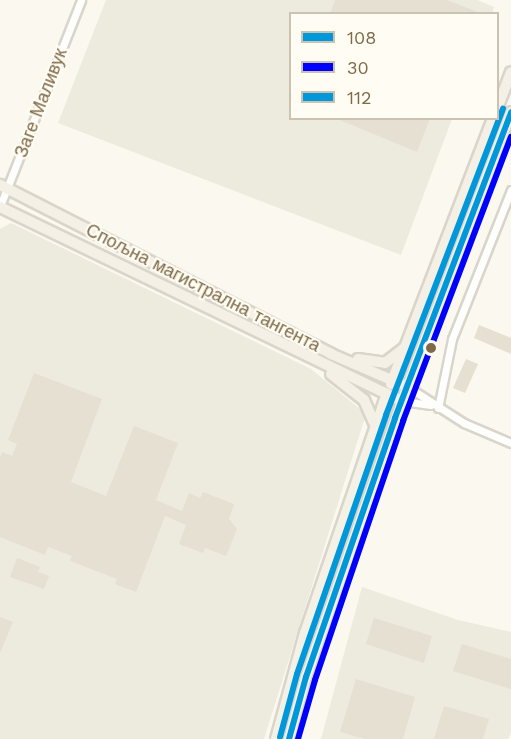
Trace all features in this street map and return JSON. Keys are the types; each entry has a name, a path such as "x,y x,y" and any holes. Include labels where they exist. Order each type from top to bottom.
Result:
{"highway":[{"path":"499,103 511,72"},
{"path":"402,401 511,112"},
{"path":"387,394 492,120"},
{"name":"Спољна магистрална тангента","path":"4,187 332,354 408,387"},
{"name":"Спољна магистрална тангента","path":"0,207 402,401"},
{"path":"332,354 379,364 392,360 405,346"},
{"path":"309,357 364,400 375,425"}],"main road":[{"path":"276,739 305,633 387,394"},
{"path":"289,739 306,677 402,401"}],"street":[{"name":"Заге Маливук","path":"0,207 4,187 81,0"},
{"path":"434,406 452,339 511,190"},
{"path":"408,387 434,406 511,443"},
{"path":"402,401 434,406"}],"shaded area":[{"path":"106,0 477,0 494,7 493,12 289,12 289,120 452,120 401,255 58,123"},
{"path":"11,223 311,369 366,414 264,739 0,739 0,229"},
{"path":"362,587 458,620 511,632 511,732 508,739 321,739"}],"building":[{"path":"335,0 447,0 477,12 331,12"},
{"path":"340,120 429,120 417,152"},
{"path":"479,325 511,338 511,354 474,338"},
{"path":"466,359 478,364 465,393 453,388"},
{"path":"34,373 102,399 71,482 106,496 134,426 178,443 156,500 182,511 189,493 200,498 203,492 234,504 229,519 237,529 226,556 205,548 203,553 179,544 186,525 165,516 136,592 115,584 117,579 70,561 72,556 48,547 45,555 0,537 0,458 2,452 12,456 17,444 8,440"},
{"path":"17,558 40,567 38,572 49,576 44,589 10,577"},
{"path":"0,617 13,622 0,653"},
{"path":"374,618 432,636 424,663 366,644"},
{"path":"462,644 511,659 511,689 453,671"},
{"path":"356,679 415,697 403,739 365,739 340,732"},
{"path":"444,706 489,719 483,739 434,739"}],"transit line":[{"name":"112","path":"499,119 503,109"},
{"name":"108","path":"289,739 306,677 395,418 511,112"},
{"name":"112","path":"280,737 297,674 386,415 499,120"},
{"name":"30","path":"298,739 315,680 403,421 511,137"}]}
